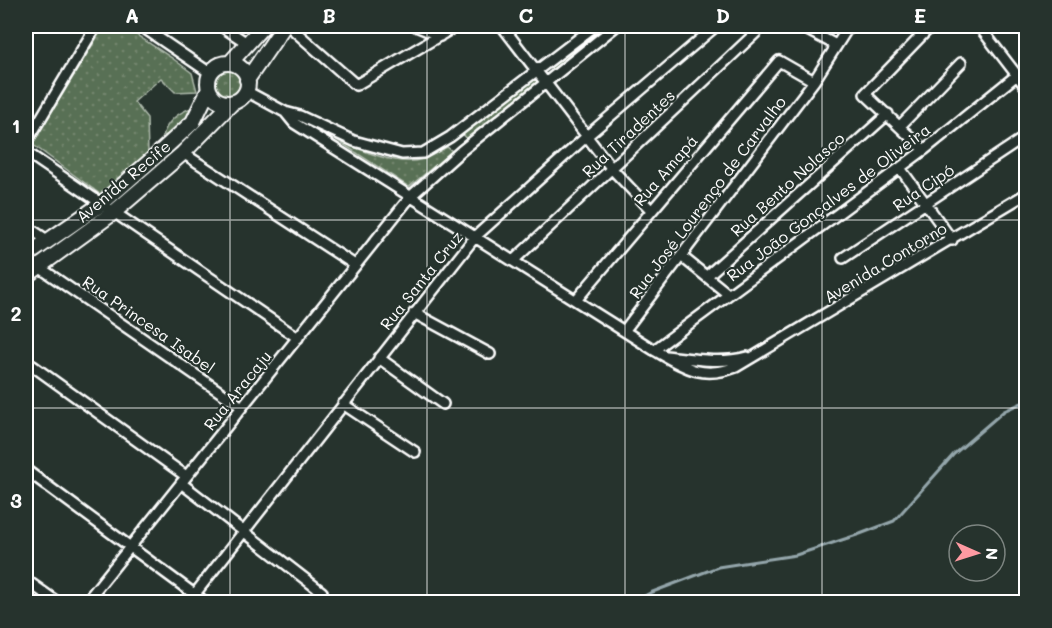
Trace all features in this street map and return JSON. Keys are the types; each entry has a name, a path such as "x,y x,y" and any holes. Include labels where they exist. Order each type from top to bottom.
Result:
{"street":[{"path":"26,144 96,26"},
{"path":"141,26 210,73"},
{"path":"221,26 247,44"},
{"path":"263,26 230,63 217,66 210,73 209,89 216,99 226,103 239,99 284,26"},
{"path":"289,26 356,85 456,26"},
{"path":"416,26 440,36"},
{"path":"502,26 612,169 651,210"},
{"path":"230,63 241,68 247,85 285,112 300,116 354,141 402,154 423,153 450,137 595,26"},
{"name":"Rua Aracaju","path":"86,603 411,196 461,151 616,26"},
{"name":"Rua Santa Cruz","path":"195,595 475,237 587,136 716,26"},
{"name":"Rua Tiradentes","path":"513,261 763,26"},
{"path":"800,26 836,45"},
{"name":"Rua José Lourenço de Carvalho","path":"624,331 814,81 849,26"},
{"path":"924,150 865,94 931,26"},
{"path":"979,26 1026,87"},
{"name":"Rua Amapá","path":"576,300 779,61 814,81"},
{"path":"900,126 961,63"},
{"name":"Rua João Gonçalves de Oliveira","path":"659,353 728,294 924,150 1017,75"},
{"name":"Avenida Recife","path":"26,256 100,205 193,122 209,89"},
{"name":"Avenida Recife","path":"26,276 113,213 183,153 233,102"},
{"name":"Avenida Contorno","path":"285,112 294,123 680,366 711,373 736,368 1026,194"},
{"name":"Rua Bento Nolasco","path":"706,276 888,114"},
{"path":"450,137 461,151"},
{"name":"Rua Cipó","path":"843,258 926,203 1023,144"},
{"path":"26,153 298,338"},
{"path":"183,153 355,265"},
{"path":"900,168 952,240"},
{"path":"26,225 47,240"},
{"path":"681,256 728,294"},
{"name":"Rua Princesa Isabel","path":"39,267 242,407"},
{"path":"414,313 490,354"},
{"path":"379,358 443,404"},
{"path":"26,361 184,480 243,531 322,592"},
{"path":"343,404 415,452"},
{"path":"26,470 205,603"},
{"path":"26,580 57,603"}],"green space":[{"path":"104,26 123,26 172,58 192,73 197,91 175,92 161,78 134,102 147,118 148,153 100,194 32,144"},
{"path":"601,26 609,26 552,71 549,66"},
{"path":"227,70 237,73 240,83 237,93 227,96 217,93 214,83 217,73"},
{"path":"536,76 539,80 467,139 463,134"},
{"path":"194,107 181,124 163,136 167,125 174,117"},
{"path":"335,139 373,154 402,161 421,160 447,147 452,151 409,187"}],"waterway":[{"path":"633,602 650,593 718,567 796,555 894,521 954,454 1004,411 1026,401"}]}
